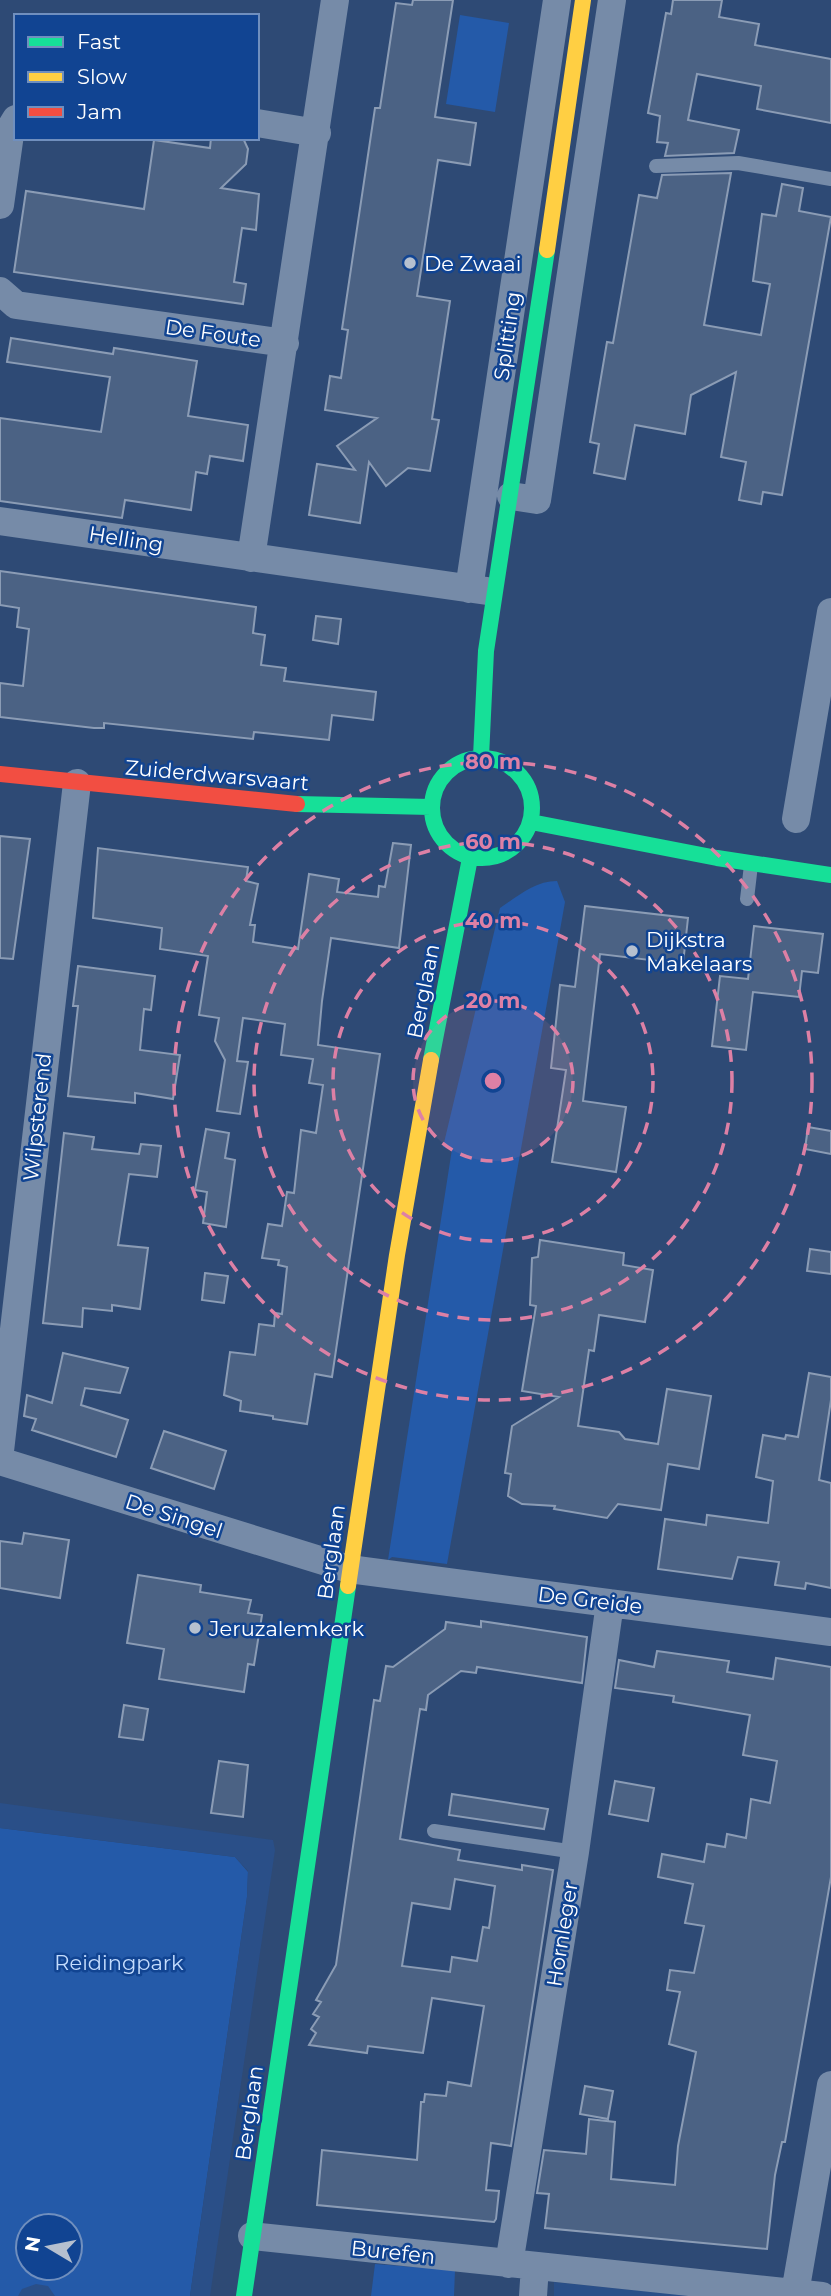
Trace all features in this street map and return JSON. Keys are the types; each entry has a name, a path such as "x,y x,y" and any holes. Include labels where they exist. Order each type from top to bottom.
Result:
{"main road":[{"name":"Splitting","path":"481,757 484,658 481,591 524,498 583,0"},
{"path":"481,757 500,760 516,770 527,785 533,803 531,822 522,839 508,852 489,858 471,858 455,851 442,839 434,824 431,807 435,788 446,772 462,761 481,757"},
{"name":"Zuiderdwarsvaart","path":"0,774 273,804 431,807"},
{"path":"531,822 751,863 831,874"},
{"name":"Berglaan","path":"244,2296 399,1242 439,1011 471,858"}],"street":[{"path":"259,124 317,133 335,0"},
{"name":"Splitting","path":"481,591 557,0"},
{"name":"Splitting","path":"524,498 612,0"},
{"path":"0,205 11,127 14,122"},
{"name":"De Foute","path":"0,291 16,305 285,342 317,133"},
{"path":"251,558 285,342"},
{"name":"Helling","path":"0,521 481,591"},
{"path":"796,819 831,612"},
{"name":"Wilpsterend","path":"0,1451 77,783"},
{"name":"De Singel","path":"0,1461 349,1570"},
{"name":"De Greide","path":"349,1570 831,1632"},
{"name":"Hornleger","path":"522,2265 610,1603"},
{"path":"809,2294 831,2085"},
{"name":"Burefen","path":"252,2236 809,2294"},
{"path":"522,2265 533,2296"}],"lane":[{"path":"656,166 738,163 831,179"},
{"path":"747,899 751,863"},
{"path":"434,1831 575,1852"}],"green space":[{"path":"460,15 509,23 495,112 446,104"},
{"path":"557,881 565,902 447,1564 392,1557 388,1560 452,1149 443,1147 497,920 500,908 520,894 534,886"},
{"name":"Reidingpark","path":"0,1828 235,1857 248,1872 247,1897 190,2296 0,2296"},
{"path":"375,2264 455,2270 454,2296 371,2296"}],"shaded area":[{"path":"0,1803 273,1840 275,1850 210,2296 190,2296 247,1897 248,1871 235,1857 0,1828"},
{"path":"554,2282 695,2296 554,2296"},
{"path":"36,2284 48,2286 55,2296 18,2296 22,2289"}],"building":[{"path":"413,0 453,0 435,117 476,123 470,165 438,160 417,296 450,301 432,419 439,420 430,471 408,468 386,486 369,462 360,523 309,515 317,464 355,470 337,446 377,418 325,410 330,376 341,378 348,330 342,329 375,108 380,108 396,3 412,5"},
{"path":"673,0 722,0 719,17 759,24 755,45 831,59 831,123 757,109 761,86 697,74 688,120 739,130 734,153 665,156 668,143 657,142 660,116 648,113 666,13 671,14"},
{"path":"154,140 210,148 211,140 244,140 248,149 246,164 221,188 259,194 256,230 242,228 234,282 246,284 243,304 14,272 26,191 144,209"},
{"path":"731,173 704,325 761,335 770,284 753,281 762,214 776,216 782,184 803,188 799,211 831,217 782,495 763,492 761,504 739,500 746,462 721,457 736,372 691,395 685,434 635,425 625,479 594,473 599,444 590,442 607,342 613,343 639,195 657,198 662,175"},
{"path":"11,338 113,354 114,348 197,361 188,416 248,425 243,461 210,456 207,474 196,472 191,510 125,500 122,518 0,501 0,418 101,432 110,377 7,362"},
{"path":"0,571 256,607 253,633 265,635 261,665 286,668 284,681 376,692 373,720 332,715 329,740 254,732 253,739 104,723 104,728 94,728 0,717 0,683 23,686 29,629 17,627 19,608 0,605"},
{"path":"316,616 341,619 338,644 313,640"},
{"path":"0,836 30,839 13,959 0,958"},
{"path":"393,843 411,845 399,948 331,938 322,1001 318,1045 380,1054 332,1377 315,1374 307,1424 273,1419 273,1416 240,1411 241,1401 224,1395 230,1352 255,1355 259,1324 274,1326 275,1313 282,1314 287,1267 278,1265 279,1260 262,1258 268,1224 282,1226 287,1192 294,1193 301,1130 316,1133 323,1085 309,1083 313,1059 281,1055 285,1024 243,1018 237,1061 248,1062 240,1114 217,1111 225,1060 215,1041 219,1018 199,1015 208,956 160,949 162,928 93,918 98,848 248,867 246,881 258,884 250,925 255,925 253,942 298,949 309,874 339,879 337,892 378,897 379,886 385,887"},
{"path":"585,906 688,918 683,964 600,954 583,1101 626,1107 616,1172 552,1162 566,1070 551,1068 560,985 575,987"},
{"path":"754,926 823,934 818,973 802,971 799,997 753,992 746,1050 712,1046 720,976 748,979"},
{"path":"78,966 155,976 151,1010 144,1009 140,1050 180,1055 173,1099 135,1093 135,1103 68,1096 78,1006 73,1006"},
{"path":"808,1127 831,1131 831,1154 805,1149"},
{"path":"206,1129 229,1133 225,1158 235,1160 226,1227 203,1223 207,1192 195,1190"},
{"path":"64,1133 94,1137 92,1149 139,1154 141,1144 161,1146 157,1177 129,1174 118,1245 148,1248 140,1309 112,1305 112,1311 83,1308 82,1327 43,1323"},
{"path":"540,1240 624,1253 623,1265 653,1270 645,1322 599,1315 594,1351 589,1350 578,1426 619,1432 625,1439 658,1444 667,1389 711,1396 699,1469 668,1464 661,1510 618,1504 607,1518 554,1509 555,1506 522,1504 508,1496 511,1474 505,1473 512,1426 559,1397 522,1391 536,1306 530,1305 532,1258 538,1257"},
{"path":"810,1249 831,1252 831,1274 807,1271"},
{"path":"205,1273 228,1276 224,1303 202,1300"},
{"path":"63,1353 128,1368 120,1393 85,1388 81,1405 128,1420 116,1457 32,1430 36,1419 24,1416 27,1395 52,1403"},
{"path":"809,1373 831,1377 831,1400 819,1480 831,1483 831,1588 806,1583 805,1589 775,1585 779,1562 738,1557 732,1579 658,1569 665,1519 706,1525 707,1515 768,1523 773,1481 756,1477 763,1435 785,1439 786,1435 798,1437"},
{"path":"164,1431 226,1451 214,1489 151,1468"},
{"path":"24,1533 69,1540 60,1598 0,1588 0,1541 22,1544"},
{"name":"Jeruzalemkerk","path":"138,1575 201,1585 200,1592 251,1600 248,1613 262,1615 254,1665 248,1664 244,1692 159,1679 164,1649 127,1643"},
{"path":"481,1621 587,1637 582,1683 477,1667 476,1673 461,1671 428,1695 426,1710 420,1709 400,1839 460,1850 458,1860 522,1870 522,1865 553,1870 511,2146 491,2143 486,2190 499,2191 496,2219 494,2222 317,2205 322,2150 417,2160 421,2102 424,2102 425,2094 446,2096 448,2082 471,2086 484,2006 432,1998 423,2053 368,2046 367,2053 309,2045 316,2033 311,2029 319,2017 313,2014 321,2002 316,2000 336,1965 374,1700 380,1701 386,1666 393,1667 445,1629 446,1622 481,1627","holes":["455,1879 495,1886 489,1928 483,1927 477,1961 452,1957 450,1972 402,1966 412,1903 450,1909"]},
{"path":"657,1651 729,1661 727,1672 773,1679 776,1658 831,1667 831,1877 785,2142 782,2142 775,2175 767,2249 545,2228 549,2194 537,2193 544,2150 586,2154 589,2119 615,2122 611,2179 675,2185 678,2146 696,2052 669,2044 680,1992 667,1990 670,1970 694,1973 704,1926 685,1923 693,1884 658,1877 662,1854 704,1862 707,1844 725,1847 727,1834 746,1838 751,1799 770,1803 777,1761 743,1755 750,1715 673,1702 674,1696 615,1688 619,1660 654,1667"},
{"path":"124,1705 148,1709 143,1740 119,1737"},
{"path":"219,1761 248,1765 243,1817 211,1813"},
{"path":"615,1781 654,1788 648,1821 609,1814"},
{"path":"452,1794 548,1809 544,1829 449,1815"},
{"path":"585,2086 613,2091 608,2119 580,2114"}],"traffic: fast":[{"path":"481,757 486,651 547,250"},
{"path":"482,758 501,761 518,772 529,789 532,808 529,827 518,844 501,855 482,858 463,855 446,844 435,827 432,808 435,789 446,772 463,761 482,758"},
{"path":"297,804 431,807"},
{"path":"531,822 717,858 831,875"},
{"path":"431,1060 470,858"},
{"path":"244,2296 348,1586"}],"traffic: slow":[{"path":"547,250 583,0"},
{"path":"348,1586 397,1255 431,1060"}],"traffic: jam":[{"path":"0,774 297,804"}],"place":[{"name":"De Zwaai","path":"410,263"},
{"name":"Dijkstra Makelaars","path":"632,951"},
{"name":"Jeruzalemkerk","path":"195,1628"}]}
